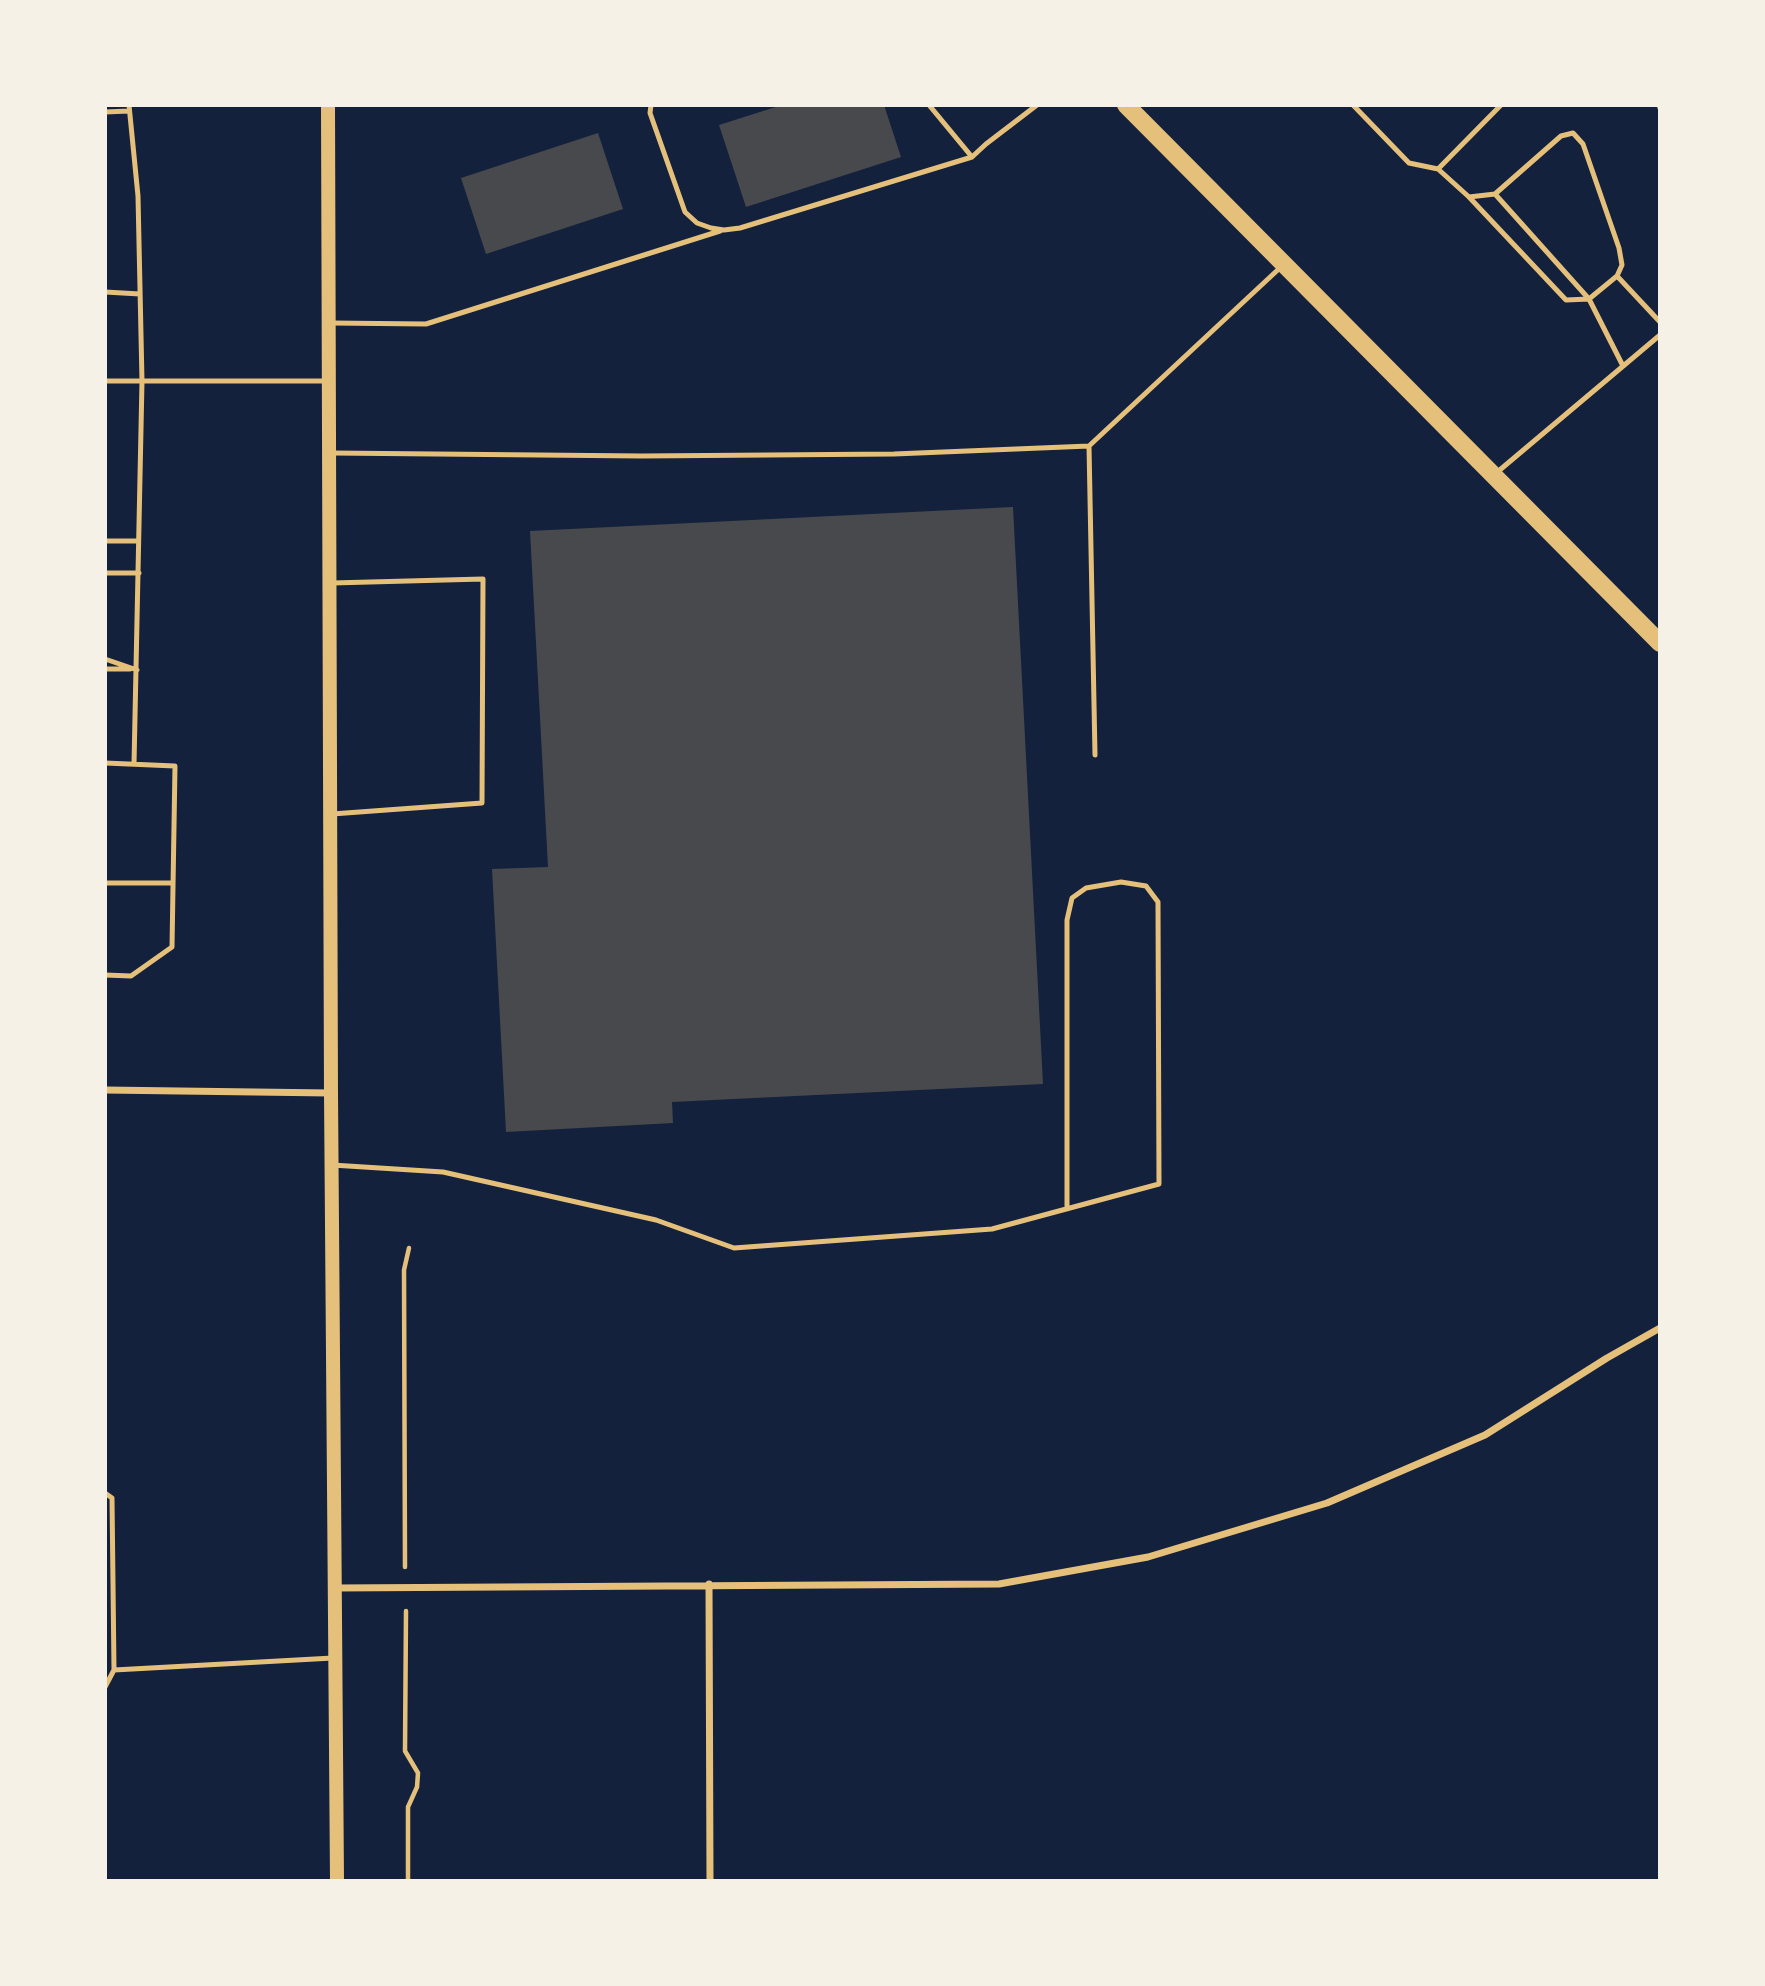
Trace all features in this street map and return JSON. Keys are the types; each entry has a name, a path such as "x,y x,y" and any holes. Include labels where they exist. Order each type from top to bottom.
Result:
{"main road":[{"path":"328,105 337,1881"},
{"path":"1126,105 1660,643"}],"street":[{"path":"105,1090 331,1093"},
{"path":"335,1588 999,1584 1149,1557 1327,1503 1485,1436 1607,1358 1660,1328"},
{"path":"709,1584 710,1881"}],"lane":[{"path":"651,105 650,113 685,212 697,223 724,230"},
{"path":"929,105 972,157"},
{"path":"328,323 426,324 724,230 740,228 972,157 1037,105"},
{"path":"1353,105 1409,163 1438,169 1469,197 1566,300 1589,299 1617,276 1622,265 1619,248 1583,144 1573,133 1561,136 1495,194 1469,197"},
{"path":"1438,169 1501,105"},
{"path":"105,112 129,108 138,196 142,381 134,764"},
{"path":"1495,194 1589,299 1623,366"},
{"path":"328,453 642,456 894,454 1089,446 1283,264"},
{"path":"1617,276 1660,322"},
{"path":"105,292 140,294"},
{"path":"1493,476 1660,335"},
{"path":"105,381 328,381"},
{"path":"1089,446 1095,755"},
{"path":"105,541 137,541"},
{"path":"105,573 139,573"},
{"path":"329,583 483,579 482,803 330,814"},
{"path":"105,659 137,670"},
{"path":"105,669 137,670"},
{"path":"105,763 175,766 172,947 131,976 105,975"},
{"path":"332,1165 443,1172 656,1220 734,1248 992,1229 1067,1209 1159,1184 1158,902 1146,886 1121,882 1086,888 1072,898 1067,920 1067,1209"},
{"path":"105,883 173,883"},
{"path":"105,1493 113,1499 114,1670 105,1687"},
{"path":"114,1670 336,1658"}],"path":[{"path":"404,1537 404,1270 409,1248"},
{"path":"406,1636 405,1751 418,1773 417,1787 408,1807 408,1881"}],"building":[{"path":"782,105 884,105 901,157 746,207 719,125"},
{"path":"598,133 623,209 486,254 461,178"},
{"path":"1013,507 1043,1084 672,1102 673,1123 506,1132 492,869 548,867 530,531"}]}
